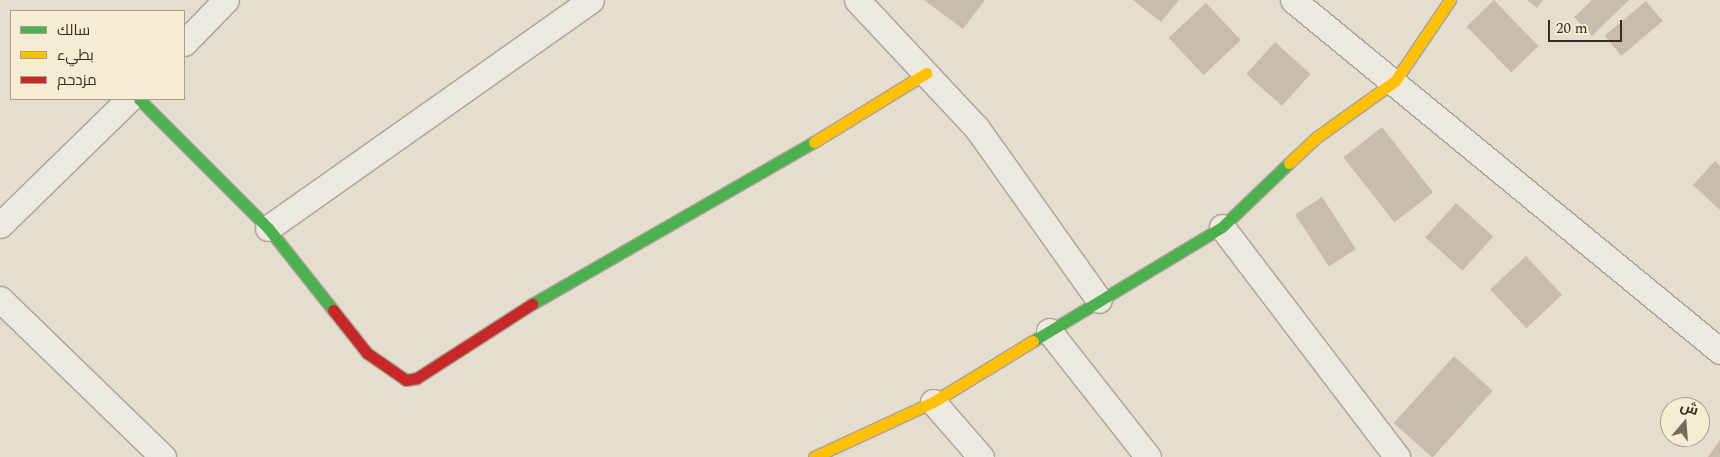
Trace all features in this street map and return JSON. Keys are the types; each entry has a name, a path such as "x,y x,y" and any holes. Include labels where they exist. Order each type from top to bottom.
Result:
{"street":[{"path":"185,42 226,0"},
{"path":"268,228 591,0"},
{"path":"857,0 976,127 1099,300"},
{"path":"1293,0 1395,80 1720,352"},
{"path":"814,457 933,402 1222,227 1317,137 1395,80 1450,0"},
{"path":"139,100 268,228 367,352 396,377 417,378 578,274 828,134 926,73"},
{"path":"0,225 128,100"},
{"path":"1222,227 1397,457"},
{"path":"0,300 163,457"},
{"path":"1049,331 1148,457"},
{"path":"933,402 981,457"}],"building":[{"path":"924,0 985,0 963,29"},
{"path":"1133,0 1179,0 1161,22"},
{"path":"1494,0 1538,46 1511,72 1467,26"},
{"path":"1527,0 1543,0 1537,8"},
{"path":"1592,0 1629,0 1592,36 1574,17"},
{"path":"1646,1 1663,21 1621,56 1605,36"},
{"path":"1206,3 1241,40 1203,75 1169,38"},
{"path":"1275,42 1311,74 1282,106 1246,74"},
{"path":"1382,127 1433,192 1394,223 1343,157"},
{"path":"1715,161 1720,166 1720,210 1693,185"},
{"path":"1322,197 1356,249 1329,266 1295,214"},
{"path":"1456,203 1493,236 1462,271 1425,237"},
{"path":"1526,256 1562,295 1526,328 1490,289"},
{"path":"1454,356 1493,391 1433,457 1394,423"},
{"path":"1720,440 1720,457 1708,457"}],"traffic: fast":[{"path":"140,100 268,228 333,310"},
{"path":"532,304 814,142"},
{"path":"1033,341 1222,227 1289,163"}],"traffic: slow":[{"path":"1289,163 1317,137 1395,81 1450,0"},
{"path":"814,142 926,73"},
{"path":"814,457 933,402 1033,341"}],"traffic: jam":[{"path":"333,310 367,353 406,380 417,378 532,304"}]}
